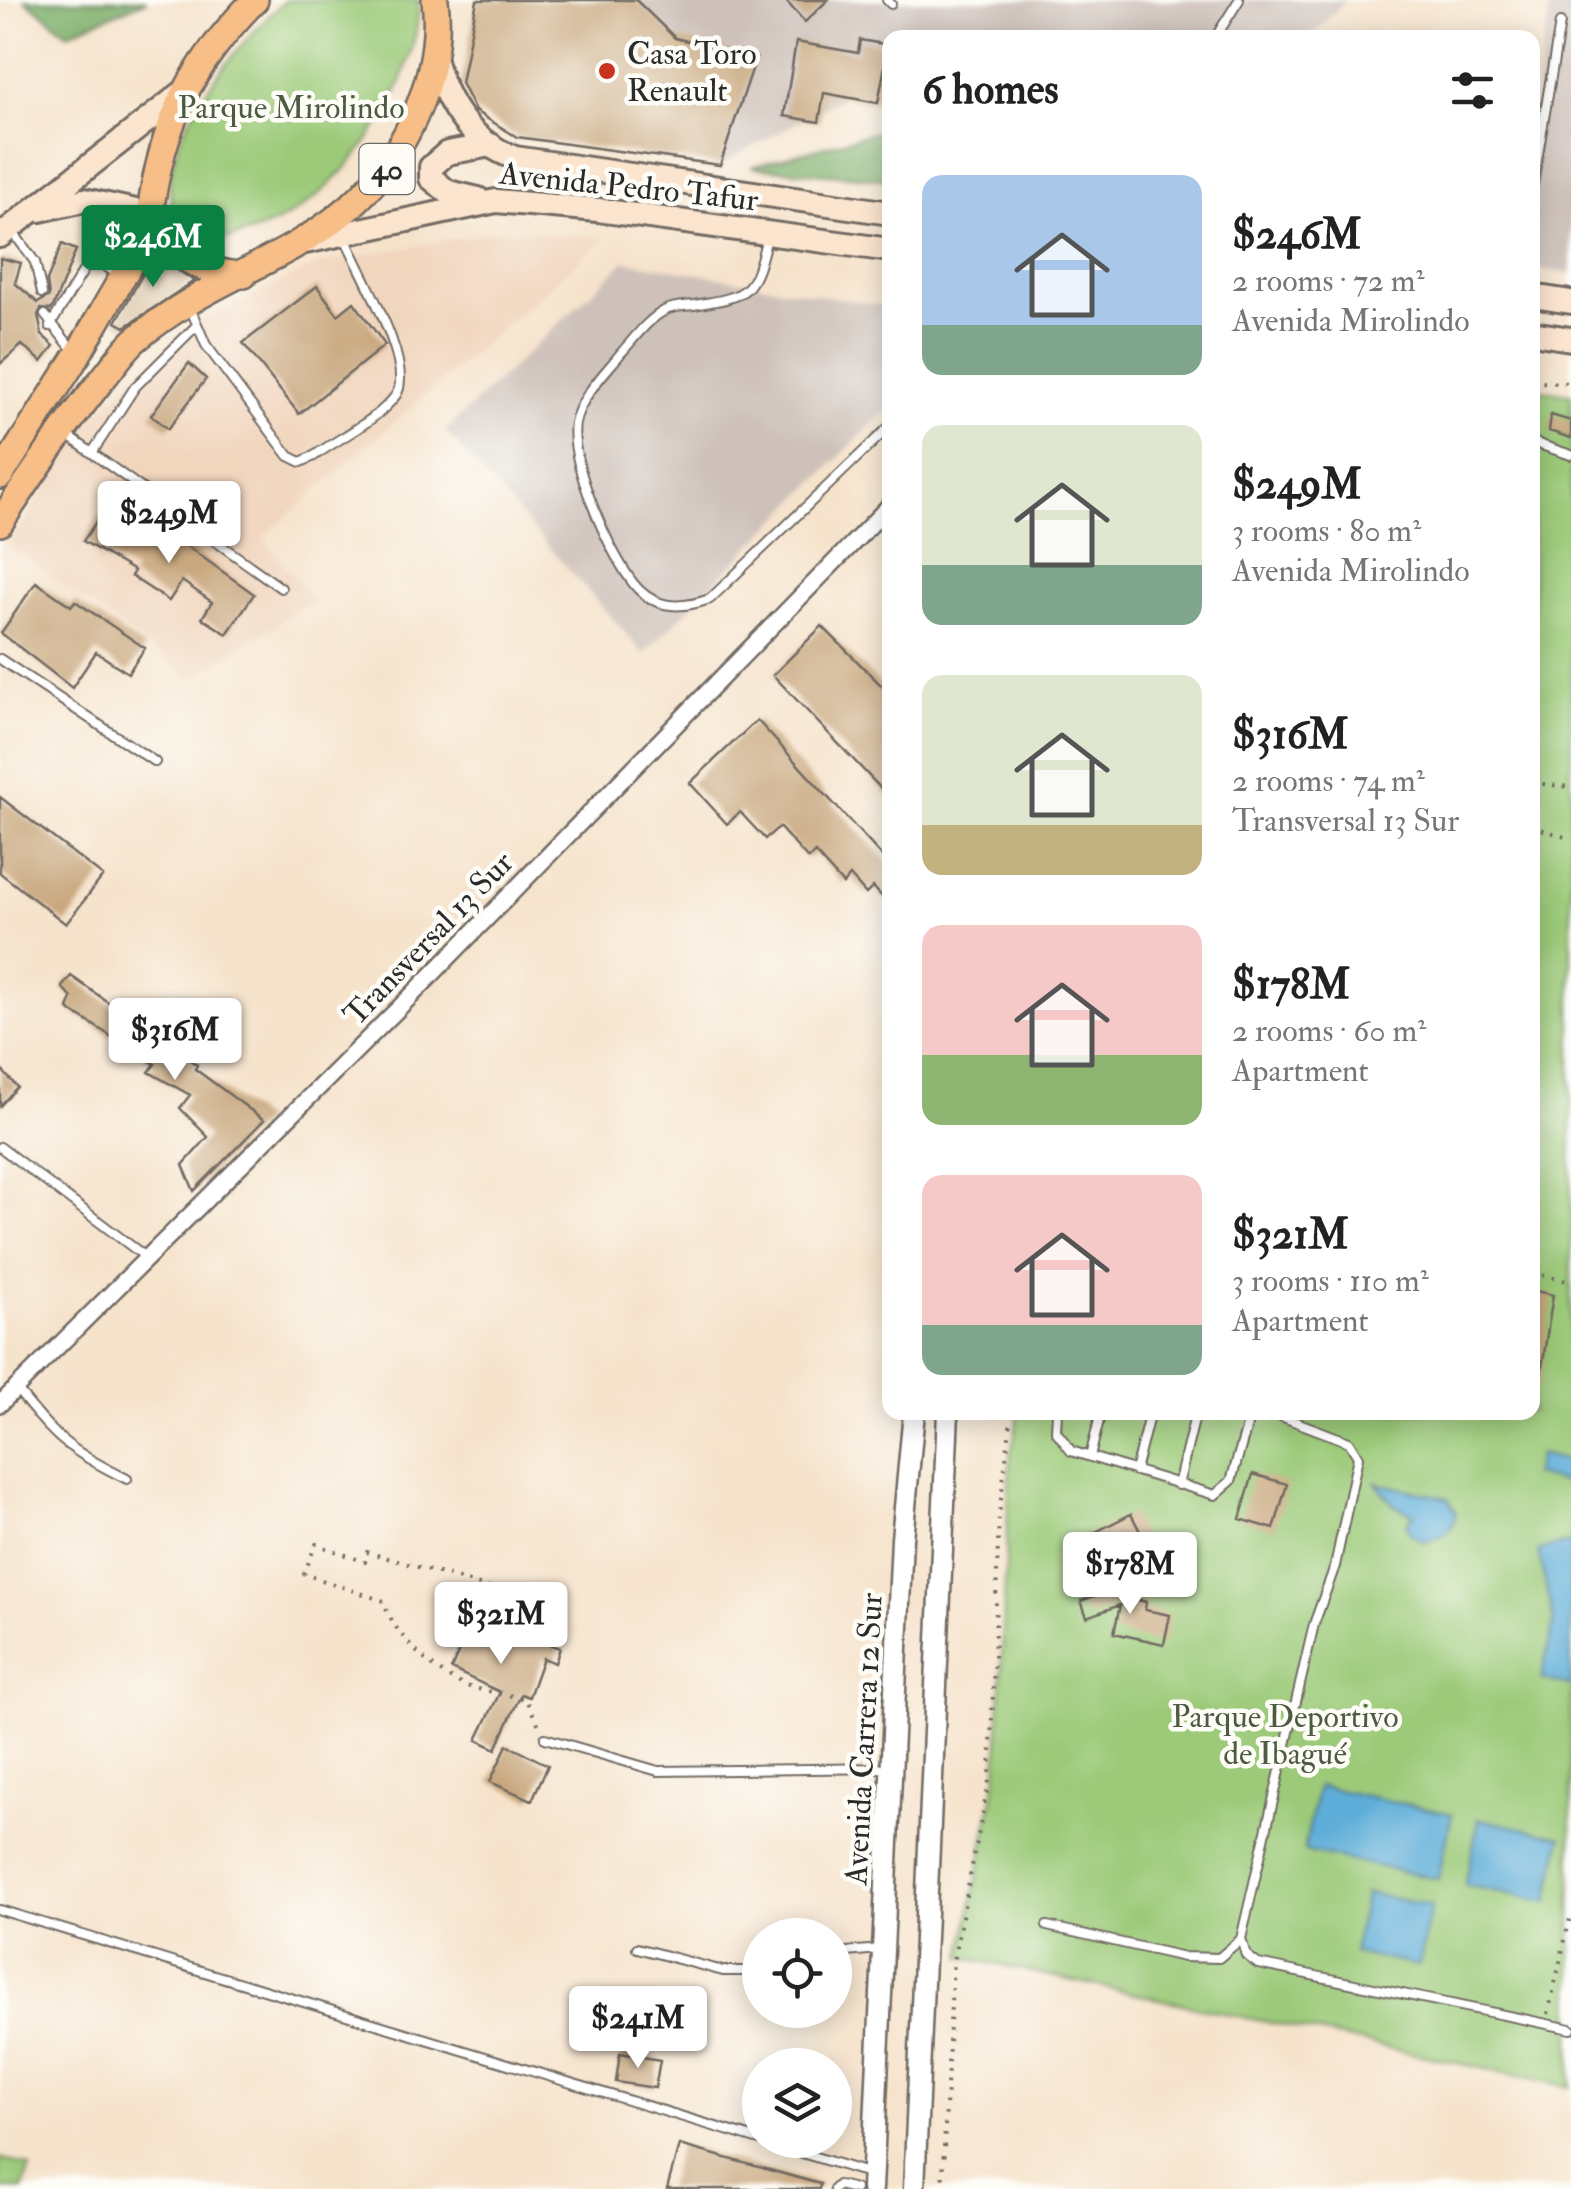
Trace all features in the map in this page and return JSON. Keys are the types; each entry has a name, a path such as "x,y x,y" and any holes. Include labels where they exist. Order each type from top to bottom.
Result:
{"main road":[{"path":"0,476 77,356 151,219 168,128 181,94 232,24 255,0"},
{"name":"40","path":"0,523 61,431 134,341 192,316 244,275 305,242 353,206 392,163 422,101 435,50 434,0"},
{"path":"435,50 446,0"},
{"name":"Avenida Pedro Tafur","path":"435,50 441,88 456,116 491,145 515,158 882,212"},
{"path":"5,233 181,94"},
{"path":"491,145 435,159 430,178 448,192 496,201"},
{"path":"32,212 84,200 124,206 151,219 191,262 222,274 244,275"},
{"name":"Avenida Pedro Tafur","path":"305,242 496,201 882,249"},
{"path":"1540,297 1571,302"},
{"path":"1540,335 1571,339"}],"street":[{"name":"Transversal 13 Sur","path":"0,1404 413,994 882,512"},
{"name":"Avenida Carrera 12 Sur","path":"872,2182 902,1539 913,1420"},
{"path":"914,2189 948,1420"}],"lane":[{"path":"1220,30 1239,0"},
{"path":"1540,142 1560,23"},
{"path":"50,326 124,206"},
{"path":"5,233 36,262 42,293"},
{"path":"92,453 136,387 192,316 290,456 301,462 387,404 399,391 402,376 398,352 343,233"},
{"path":"768,233 756,280 742,296 666,309 643,328 592,388 575,422 577,452 610,549 640,594 662,606 686,607 710,599 882,434"},
{"path":"91,258 120,275"},
{"path":"46,314 50,326 77,356"},
{"path":"61,431 281,588"},
{"path":"1540,445 1571,455"},
{"path":"0,659 155,762"},
{"path":"0,1147 147,1258"},
{"path":"16,1388 52,1436 76,1454 127,1479"},
{"path":"1057,1420 1056,1431 1063,1444 1090,1458 1216,1496 1224,1490 1248,1420"},
{"path":"1090,1458 1099,1420"},
{"path":"1134,1471 1148,1420"},
{"path":"1178,1484 1194,1420"},
{"path":"1293,1420 1349,1442 1358,1457 1344,1530 1314,1624 1241,1940 1246,1955 1258,1964 1547,2019 1571,2029"},
{"path":"546,1738 658,1770 890,1768"},
{"path":"0,1910 872,2182"},
{"path":"1047,1926 1184,1957 1219,1958 1241,1940"},
{"path":"636,1948 723,1971 742,1971"},
{"path":"852,1951 883,1950"},
{"path":"834,2189 838,2185 855,2189"}],"path":[{"path":"1540,382 1571,383"},
{"path":"1540,784 1571,787"},
{"path":"1540,829 1571,840"},
{"path":"1540,1274 1571,1282"},
{"path":"942,2189 952,1962 990,1776 999,1514 1011,1420"},
{"path":"510,1594 367,1552 365,1562 316,1544 304,1574 384,1601 389,1622 434,1666 466,1686 496,1689 526,1700 546,1738"},
{"path":"1560,2017 1547,2019 1571,1914"}],"shaded area":[{"path":"492,0 1346,0 1317,30 975,30 972,26 964,30 882,30 882,75 720,165 461,83"},
{"path":"1551,0 1571,0 1571,274 1540,269 1540,72"},
{"path":"504,230 605,238 263,537 313,601 192,678 8,545 89,421 185,328 321,263"},
{"path":"625,261 882,306 882,414 644,654 445,431"}],"green space":[{"path":"25,0 147,0 68,33"},
{"name":"Parque Mirolindo","path":"286,0 419,0 405,71 368,140 315,198 252,232 219,240 200,238 182,225 172,205 170,178 176,150 205,93 246,41"},
{"path":"882,130 882,179 751,167"},
{"name":"Parque Deportivo de Ibagué","path":"1540,390 1571,394 1571,2087 962,1957 997,1776 1010,1459 1018,1420 1540,1420"},
{"path":"0,2158 30,2167 23,2189 0,2189"}],"water":[{"path":"1539,1454 1571,1462 1571,1484 1533,1475"},
{"path":"1376,1483 1448,1498 1456,1513 1448,1530 1423,1541 1410,1533 1407,1525 1414,1514 1394,1505"},
{"path":"1571,1544 1571,1686 1541,1679 1554,1622 1538,1551"},
{"path":"1318,1786 1452,1814 1438,1879 1304,1851"},
{"path":"1479,1819 1562,1837 1548,1902 1465,1885"},
{"path":"1366,1893 1431,1906 1419,1966 1353,1953"}],"building":[{"name":"Casa Toro Renault","path":"477,0 636,0 675,38 756,58 720,165 517,137 475,111 461,83"},
{"path":"785,0 828,0 805,22"},
{"path":"860,40 882,44 878,103 824,93 819,122 784,116 796,42 858,53"},
{"path":"62,244 76,250 54,305 51,310 41,309 38,315 42,335 54,346 42,362 22,345 0,364 0,258 21,263 15,283 38,303 49,296 47,281"},
{"path":"154,254 194,281 125,327 116,322"},
{"path":"317,286 338,315 354,302 385,345 299,414 243,343"},
{"path":"189,363 206,379 168,429 151,415"},
{"path":"1551,415 1571,421 1571,438 1549,431"},
{"path":"106,507 134,527 142,514 254,594 227,634 202,618 212,602 182,581 169,601 131,576 134,571 83,541"},
{"path":"36,582 71,606 75,601 145,648 128,673 96,652 72,688 1,633"},
{"path":"822,626 882,686 882,790 773,675"},
{"path":"757,720 882,856 882,897 873,887 866,894 850,876 843,884 815,853 808,859 779,827 765,839 740,812 727,824 690,783"},
{"path":"0,797 103,876 66,924 0,873"},
{"path":"71,976 197,1065 195,1069 264,1120 194,1191 183,1165 208,1137 180,1108 190,1095 149,1072 155,1064 68,1009 72,998 62,987"},
{"path":"0,1068 17,1087 0,1106"},
{"path":"1540,1292 1553,1295 1540,1380"},
{"path":"1253,1474 1287,1484 1274,1529 1240,1519"},
{"path":"1131,1514 1147,1545 1098,1571 1082,1539"},
{"path":"1107,1591 1146,1602 1145,1610 1170,1615 1164,1644 1114,1633 1120,1605 1087,1617 1081,1601"},
{"path":"479,1606 509,1619 505,1628 560,1648 555,1663 543,1658 529,1697 521,1694 496,1749 477,1740 500,1692 451,1669"},
{"path":"507,1745 548,1765 532,1800 490,1782"},
{"path":"620,2053 660,2060 655,2088 616,2082"},
{"path":"679,2145 820,2184 819,2189 667,2189"}],"place":[{"name":"Casa Toro Renault","path":"607,71"}]}
